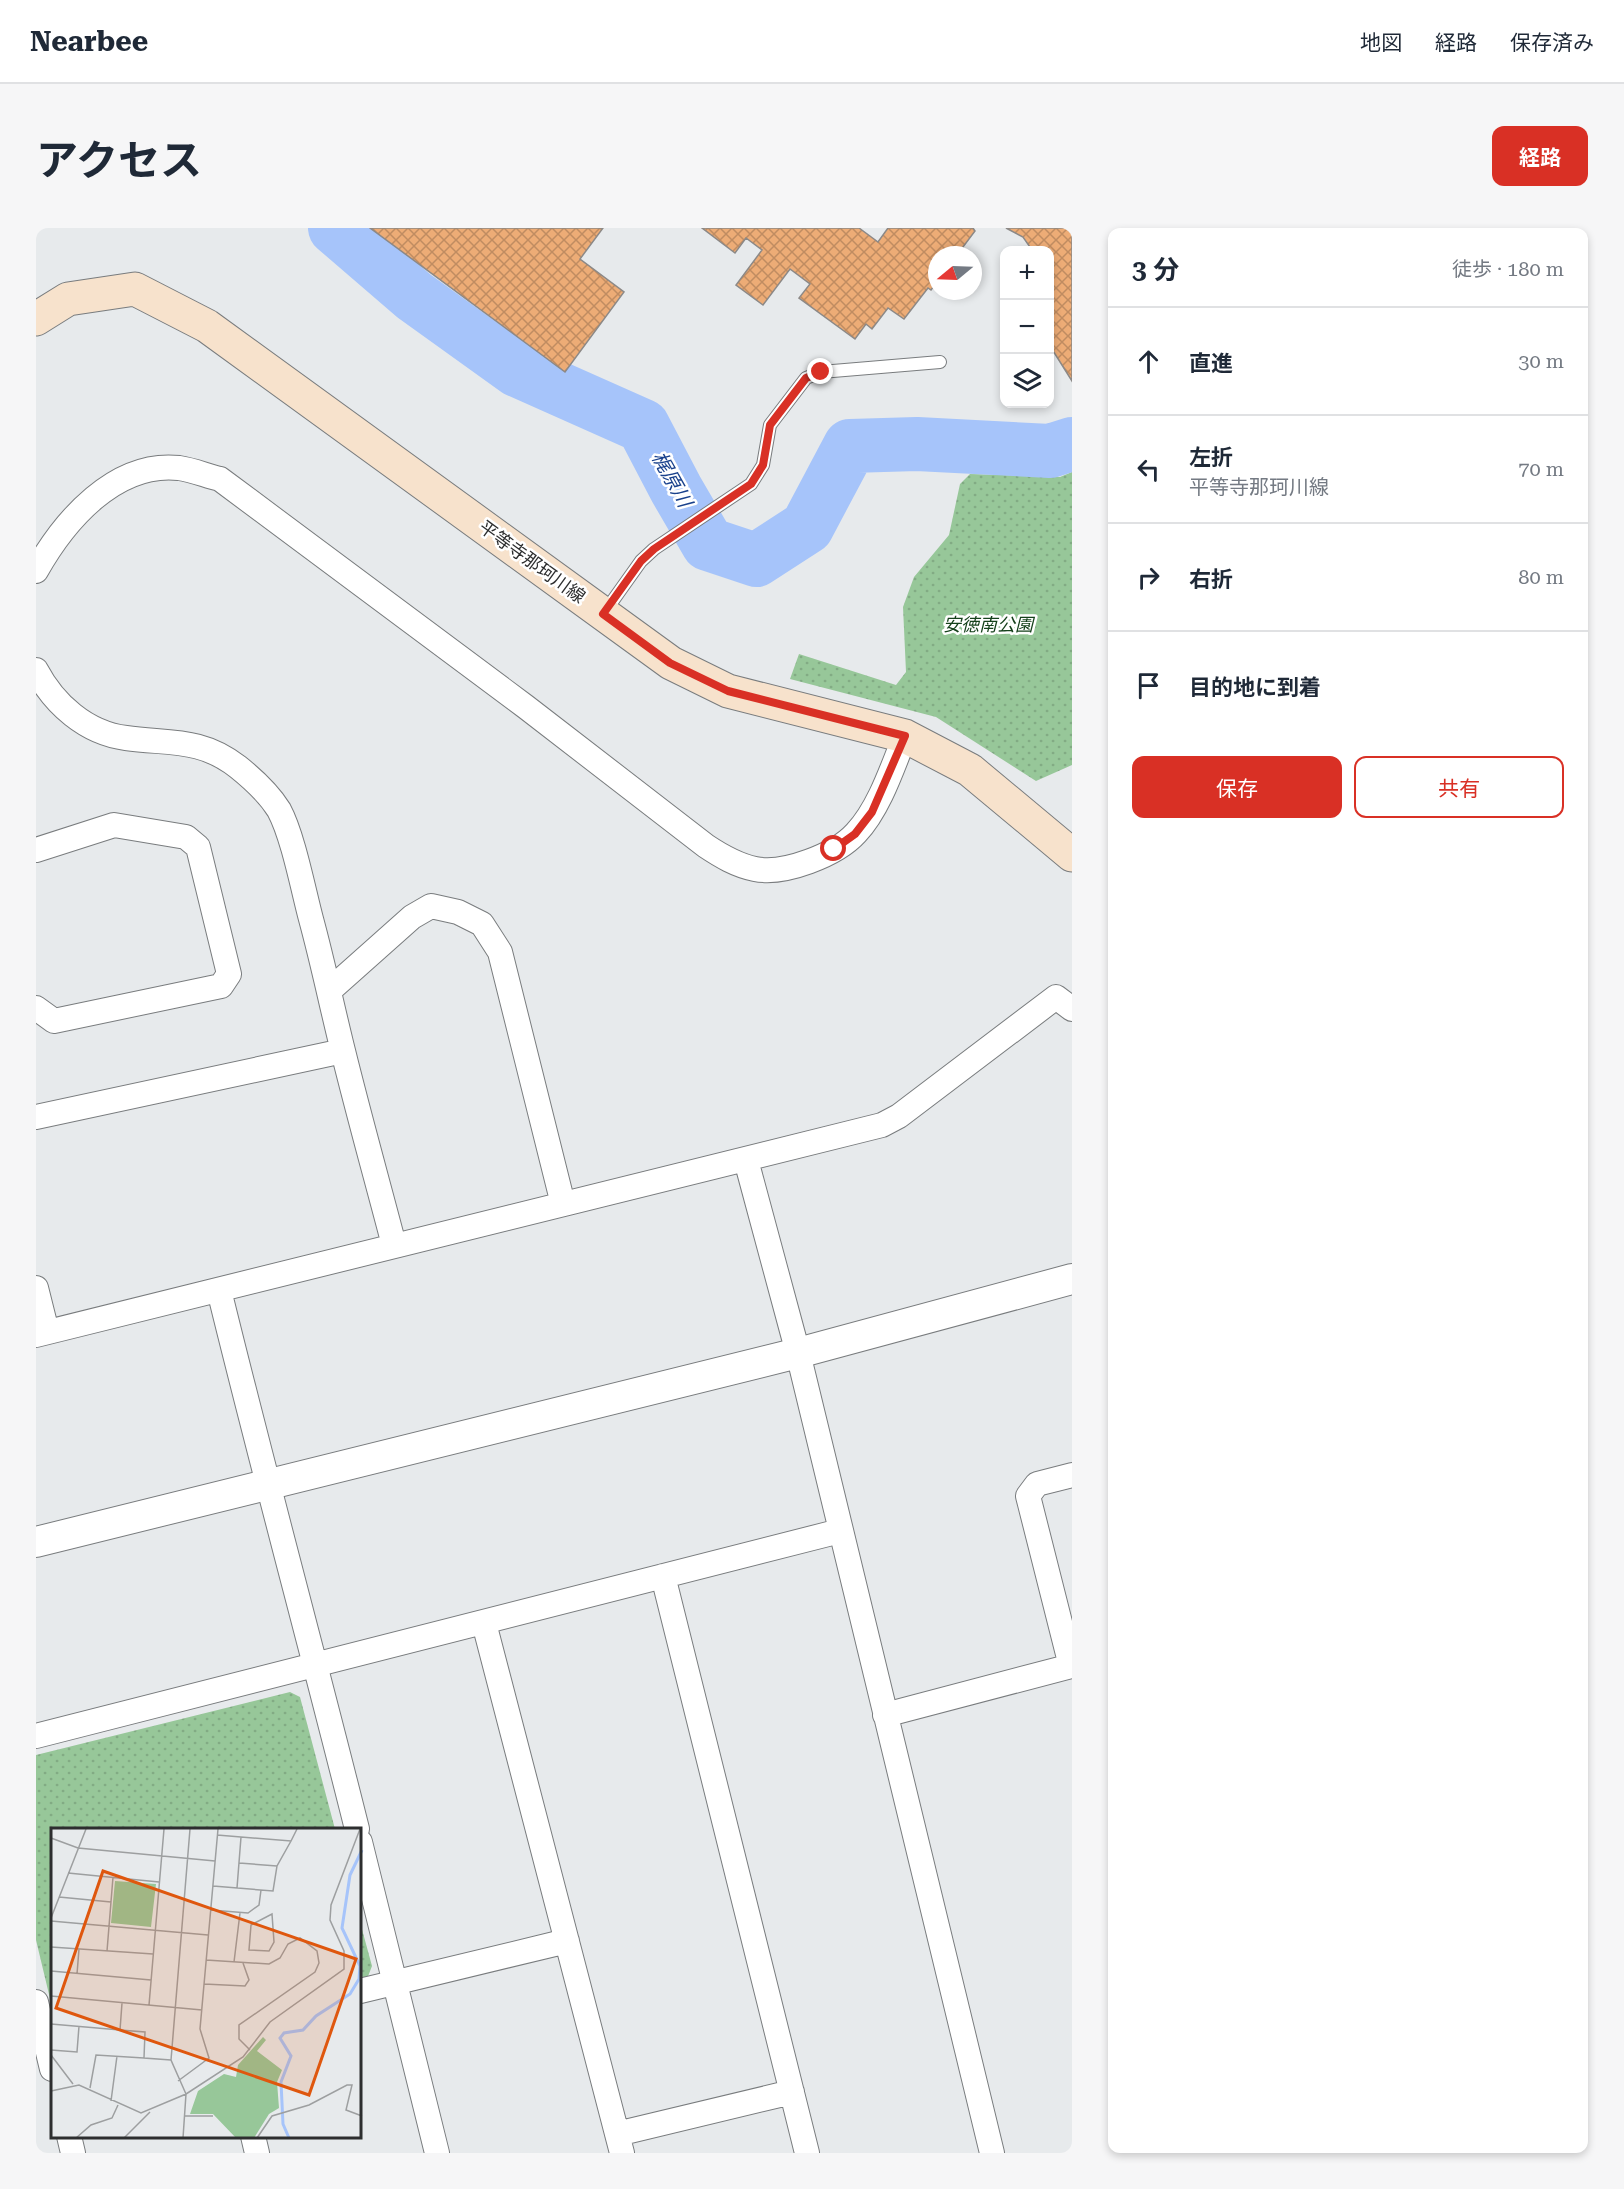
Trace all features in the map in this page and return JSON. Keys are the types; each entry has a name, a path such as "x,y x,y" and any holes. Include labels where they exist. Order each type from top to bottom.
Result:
{"main road":[{"name":"平等寺那珂川線","path":"36,319 68,299 135,289 187,315 207,326 670,663 728,691 905,736 970,770 1072,855"}],"street":[{"path":"36,571 75,516 97,494 127,477 152,470 179,468 220,479 526,707 706,846 730,861 757,870 788,868 810,861 834,849 855,834 872,812 905,736"},
{"path":"36,670 54,698 93,729 123,738 184,742 210,750 237,766 263,789 279,811 290,842 330,990 343,1051 394,1245"},
{"path":"36,850 114,825 186,837 198,847 230,974 221,986 54,1021 36,1008"},
{"path":"330,990 412,917 431,906 458,912 482,924 500,952 563,1204"},
{"path":"36,1288 41,1333 882,1125 899,1116 1056,997 1072,1009"},
{"path":"36,1117 343,1051"},
{"path":"746,1160 798,1353 992,2153"},
{"path":"36,1542 798,1353 1072,1279"},
{"path":"219,1290 357,1828"},
{"path":"885,1715 1071,1669 1028,1496 1037,1484 1072,1475"},
{"path":"36,1736 840,1531"},
{"path":"663,1576 807,2153"},
{"path":"484,1623 619,2144 792,2092"},
{"path":"362,1850 437,2153"},
{"path":"362,1991 567,1941"},
{"path":"36,2002 51,2065"},
{"path":"69,2138 73,2153"},
{"path":"254,2138 258,2153"}],"lane":[{"path":"603,614 641,561 654,549 751,484 763,465 770,425 806,378 821,372 940,362"}],"green space":[{"name":"安徳南公園","path":"1072,472 1072,765 1036,781 936,717 790,679 799,654 896,685 906,672 903,607 914,577 949,535 960,484 970,474 1060,477"},
{"path":"290,1692 300,1697 335,1828 51,1828 51,2003 36,1940 36,1755"},
{"path":"362,1929 372,1966 367,1979 362,1980"}],"building":[{"path":"370,228 603,228 580,259 624,292 565,372"},
{"path":"702,228 859,228 878,242 888,228 973,228 975,231 964,246 928,246 928,288 904,319 888,308 872,329 866,324 855,339 799,298 810,284 790,269 763,305 736,285 762,250 746,238 735,253"},
{"path":"1006,228 1072,228 1072,381 1054,352 1054,246 1029,246 1023,237"}],"waterway":[{"name":"梶原川","path":"335,228 414,296 517,370 643,426 708,544 756,560 807,527 850,446 917,444 1050,451 1072,444"}],"route":[{"path":"821,372 806,378 770,425 763,465 751,484 654,549 641,561 603,614 670,663 728,691 905,736 872,812 855,834 834,849"}]}
